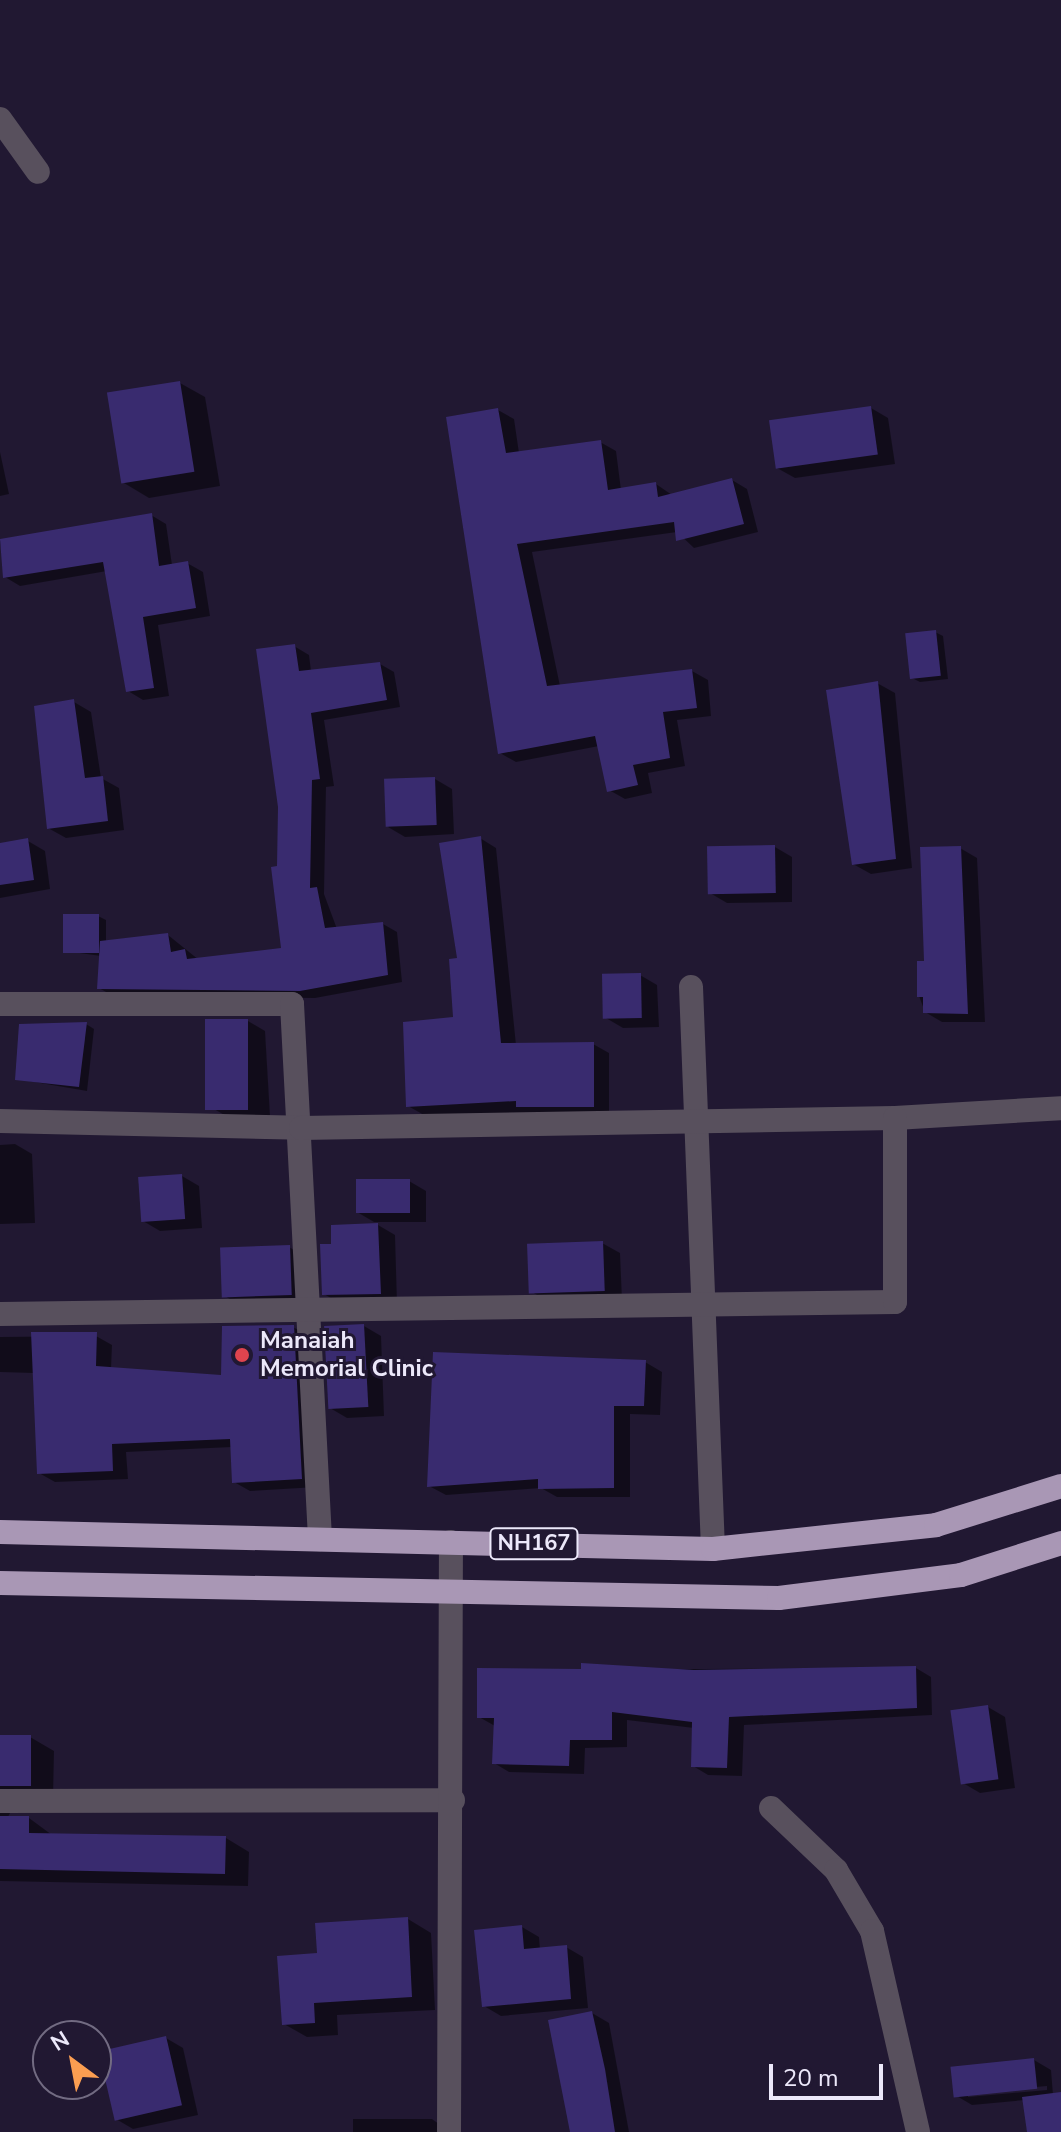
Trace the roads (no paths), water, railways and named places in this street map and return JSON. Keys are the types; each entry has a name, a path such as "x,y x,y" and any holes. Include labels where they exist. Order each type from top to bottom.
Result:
{"highway":[{"name":"NH167","path":"0,1532 713,1549 936,1525 1061,1486"},
{"name":"NH167","path":"0,1583 779,1598 961,1575 1061,1543"}],"street":[{"path":"0,119 38,172"},
{"path":"691,987 713,1549"},
{"path":"0,1004 292,1004 301,1128 320,1539"},
{"path":"0,1121 301,1128 895,1118 1061,1108"},
{"path":"0,1314 895,1302 895,1118"},
{"path":"449,2132 453,1800 451,1542"},
{"path":"0,1801 453,1800"},
{"path":"771,1808 836,1870 872,1931 918,2132"}],"place":[{"name":"Manaiah Memorial Clinic","path":"242,1355"}]}
